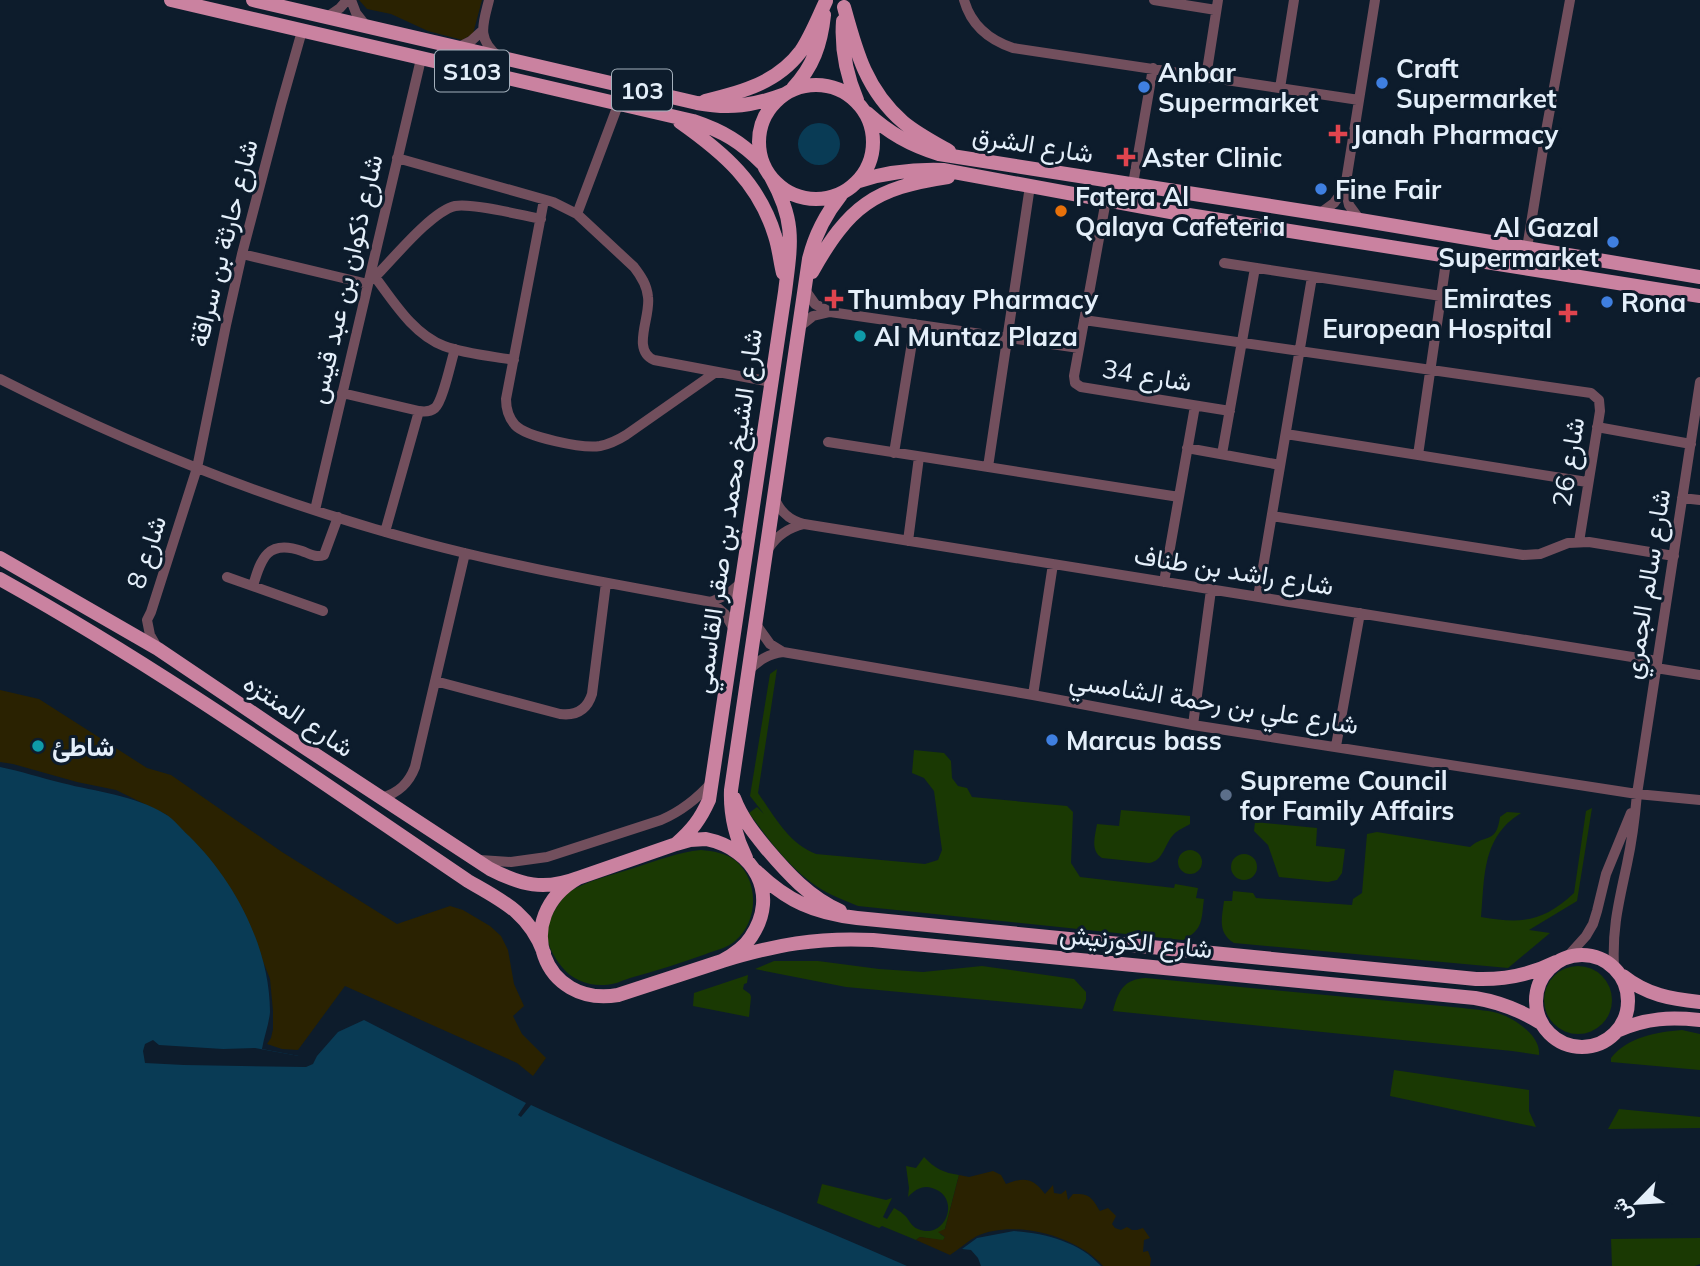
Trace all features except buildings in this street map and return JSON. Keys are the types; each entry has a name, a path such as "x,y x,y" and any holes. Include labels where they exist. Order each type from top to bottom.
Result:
{"main road":[{"name":"S103","path":"171,0 693,121 722,132 748,149 763,164"},
{"name":"S103","path":"253,0 499,57"},
{"path":"787,92 804,86 825,85 846,92 867,113 873,134 873,156 859,181 841,195 810,200 782,188 763,164 759,148 764,117 773,104 803,78 812,62 819,46 826,1"},
{"path":"696,103 744,91 772,79 801,51 826,1"},
{"path":"844,4 842,47 850,84 857,101"},
{"path":"844,4 861,64 885,104 903,122 959,157"},
{"path":"343,41 367,41 372,36 369,27"},
{"name":"103","path":"499,57 696,103 732,107 750,105 787,92"},
{"name":"شارع الشرق","path":"867,113 882,127 909,143 939,154 1700,277"},
{"path":"673,117 725,156 756,193 775,237 785,286"},
{"name":"شارع الشرق","path":"859,181 911,170 943,170 1176,213 1700,296"},
{"path":"805,286 837,230 867,203 904,185 964,174"},
{"name":"شارع الشيخ محمد بن صقر القاسمي","path":"676,844 690,832 709,800 785,286 791,240 782,197 771,177"},
{"name":"شارع الشيخ محمد بن صقر القاسمي","path":"746,858 738,842 730,806 748,671 809,259 817,233 829,209 841,195"},
{"name":"شارع المنتزه","path":"0,558 158,649 506,878 542,886 561,885 578,878"},
{"name":"شارع المنتزه","path":"0,579 145,666 468,881 495,896 531,926 544,953"},
{"path":"145,666 189,684 273,740 279,740 281,732"},
{"path":"731,790 737,808 746,822 786,872 819,900 857,918"},
{"path":"690,840 713,841 734,849 746,858 756,871 762,888 763,906 759,924 750,939 738,952 722,961 618,995 592,997 563,983 550,968 544,953 541,931 554,896 578,878 690,840"},
{"name":"شارع الكورنيش","path":"756,871 792,900 835,916 1476,979 1509,978 1541,970 1562,959"},
{"name":"شارع الكورنيش","path":"722,961 804,941 873,940 1475,998 1503,1004 1541,1023"},
{"path":"1617,970 1627,986 1629,1001 1626,1017 1619,1030 1608,1040 1594,1046 1578,1047 1562,1043 1549,1034 1541,1023 1537,1010 1539,984 1546,972 1562,959 1580,954 1593,955 1604,960 1617,970 1633,984 1648,992 1700,1002"},
{"path":"1619,1030 1649,1020 1665,1018 1700,1020"}],"street":[{"path":"327,17 349,0 356,13 369,27"},
{"path":"457,48 471,41 482,30 489,0"},
{"path":"964,0 976,25 986,35 1013,48 1359,100"},
{"path":"1154,0 1217,5 1206,76"},
{"path":"1280,88 1294,0"},
{"path":"1360,220 1349,205 1345,188 1375,0"},
{"path":"1527,248 1570,0"},
{"path":"482,30 488,46 499,57"},
{"name":"شارع حارثة بن سراقة","path":"197,468 242,254 302,31"},
{"name":"شارع ذكوان بن عبد قيس","path":"315,510 421,59"},
{"path":"1133,184 1153,68"},
{"path":"577,214 618,105"},
{"path":"397,158 544,200 577,214 641,276 649,299 642,347 646,356 654,360 771,382"},
{"path":"988,467 1030,186"},
{"path":"1319,214 1334,203 1345,188"},
{"path":"544,200 506,399 513,424 528,433 579,446 603,446 615,442 716,372"},
{"name":"شارع 34","path":"1105,200 1074,380 1077,386 1230,411"},
{"path":"371,278 430,220 453,206 471,206 541,219"},
{"path":"242,254 371,278 422,334 443,346 514,360"},
{"path":"1418,455 1447,256"},
{"path":"1224,264 1441,296"},
{"path":"1223,454 1255,268"},
{"path":"1258,597 1312,277"},
{"path":"805,286 815,304 830,312 1079,348"},
{"path":"799,327 813,316 830,312"},
{"name":"شارع 26","path":"1084,320 1591,393 1600,405 1578,542"},
{"path":"894,453 915,324"},
{"path":"342,393 429,411 437,406 455,349"},
{"path":"1,381 197,468 315,510 385,532 542,571 711,602 725,614 734,631"},
{"name":"شارع سالم الجمري","path":"1617,970 1613,950 1615,918 1632,840 1700,382"},
{"path":"1164,582 1195,406"},
{"path":"385,532 419,411"},
{"path":"1597,427 1691,444"},
{"path":"1286,434 1587,482"},
{"path":"828,442 1179,497"},
{"path":"1187,448 1280,465"},
{"path":"908,541 919,457"},
{"name":"شارع 8","path":"158,649 150,635 147,620 197,468"},
{"name":"شارع راشد بن طناف","path":"774,498 782,512 804,524 1360,613 1657,664 1700,675"},
{"path":"1682,498 1700,500"},
{"path":"1272,516 1523,555 1540,554 1578,542 1674,556"},
{"path":"253,586 261,561 275,549 288,547 318,557 324,555 338,517"},
{"path":"765,555 770,545 785,531 804,524"},
{"path":"381,798 399,791 411,776 465,553"},
{"path":"1033,695 1053,564"},
{"path":"227,578 323,611"},
{"path":"711,602 728,594 742,582"},
{"path":"435,681 560,714 581,711 592,694 606,583"},
{"path":"1193,725 1211,590"},
{"path":"1336,746 1360,613"},
{"path":"755,623 770,644 783,652"},
{"path":"748,671 761,659 783,652"},
{"name":"شارع علي بن رحمة الشامسي","path":"783,652 1193,725 1637,794 1700,800"},
{"path":"474,859 529,861 565,852 676,814 712,782"},
{"name":"شارع سالم الجمري","path":"1562,959 1586,936 1593,924 1606,874 1637,794"}],"green space":[{"path":"777,669 758,793 783,828 806,849 816,854 925,864 938,860 942,850 934,791 924,778 912,773 914,750 944,753 951,761 952,778 958,786 967,788 972,797 1067,806 1073,812 1071,863 1080,877 1174,888 1175,884 1198,888 1196,898 1204,899 1198,928 1183,940 858,906 819,888 786,859 749,813 757,807 764,814 750,796 770,674"},
{"path":"1592,808 1577,901 1529,930 1550,933 1508,968 1234,943 1223,929 1224,901 1232,901 1233,891 1253,893 1256,898 1352,905 1353,899 1362,893 1367,834 1377,832 1470,847 1493,835 1500,817 1507,812 1521,813 1504,827 1492,847 1485,870 1481,917 1520,920 1542,915 1574,893 1586,811"},
{"path":"1121,810 1190,816 1190,824 1174,834 1161,856 1154,862 1102,858 1095,847 1097,824 1119,826"},
{"path":"1255,822 1317,828 1316,846 1345,849 1342,873 1337,880 1328,882 1279,877 1268,845 1254,831"},
{"path":"701,850 732,858 744,869 749,879 752,912 749,923 735,941 697,957 611,984 598,985 581,981 562,967 552,952 547,934 555,911 569,892 601,878 675,855"},
{"path":"1185,850 1195,850 1202,857 1202,867 1195,874 1185,874 1178,867 1178,857"},
{"path":"1244,854 1253,858 1257,867 1253,876 1244,880 1235,876 1231,867 1235,858"},
{"path":"774,961 818,961 923,972 982,966 1074,979 1086,992 1086,1000 1082,1009 846,987 755,969"},
{"path":"1578,966 1591,969 1602,976 1609,987 1612,1000 1609,1013 1602,1024 1591,1031 1578,1034 1565,1031 1554,1024 1547,1013 1544,1000 1547,987 1554,976 1565,969"},
{"path":"748,975 743,989 751,997 749,1017 693,1006 694,993"},
{"path":"1146,978 1494,1012 1527,1030 1539,1048 1539,1055 1113,1011 1117,998 1127,984"},
{"path":"1682,1030 1700,1034 1700,1070 1611,1062 1611,1058 1618,1051 1634,1040 1662,1032"},
{"path":"1394,1070 1529,1090 1529,1111 1536,1127 1390,1096"},
{"path":"1619,1109 1700,1117 1700,1128 1608,1129"},
{"path":"924,1157 940,1169 959,1175 945,1229 940,1234 945,1237 943,1241 920,1237 916,1240 817,1203 822,1184 886,1200 892,1198 883,1217 887,1219 894,1208 918,1229 936,1229 947,1216 946,1199 941,1193 925,1187 908,1197 906,1166 916,1168"},
{"path":"1700,1238 1700,1264 1695,1266 1612,1266 1611,1239"}],"sand":[{"path":"359,0 482,0 473,34 462,40 428,31 391,14 367,9"},
{"path":"0,690 39,699 147,768 171,775 282,852 397,924 450,906 463,910 490,926 501,936 508,950 514,984 524,1006 513,1016 522,1034 546,1058 533,1076 517,1063 345,986 298,1050 267,1044 273,1029 270,979 241,906 167,815 116,790 0,762"},
{"path":"993,1171 1001,1175 1006,1184 1028,1180 1045,1194 1053,1185 1054,1193 1061,1194 1066,1190 1068,1200 1073,1194 1087,1196 1100,1211 1108,1208 1116,1216 1112,1224 1115,1228 1143,1228 1150,1238 1144,1240 1143,1252 1148,1251 1150,1266 1103,1266 1078,1246 1044,1233 1026,1230 992,1231 977,1236 950,1255 916,1240 920,1237 943,1240 945,1237 938,1232 945,1229 959,1175 969,1177"}],"water":[{"path":"819,123 834,129 840,144 834,159 819,165 804,159 798,144 804,129"},
{"path":"0,767 141,802 165,814 205,854 221,873 246,916 264,963 270,1012 262,1049 299,1056 317,1056 338,1032 364,1020 526,1103 518,1115 521,1117 531,1105 907,1266 0,1266"},
{"path":"1014,1231 1061,1240 1083,1251 1101,1266 981,1266 971,1250 962,1249 977,1238"}],"pier":[{"path":"153,1040 159,1045 255,1048 299,1056 317,1056 313,1064 306,1067 145,1063 145,1044"}],"place":[{"name":"Craft Supermarket","path":"1382,83"},
{"name":"Anbar Supermarket","path":"1144,87"},
{"name":"Janah Pharmacy","path":"1338,134"},
{"name":"Aster Clinic","path":"1126,157"},
{"name":"Fine Fair","path":"1321,189"},
{"name":"Fatera Al Qalaya Cafeteria","path":"1061,211"},
{"name":"Al Gazal Supermarket","path":"1613,242"},
{"name":"Thumbay Pharmacy","path":"834,299"},
{"name":"Rona","path":"1607,302"},
{"name":"Emirates European Hospital","path":"1568,313"},
{"name":"Al Muntaz Plaza","path":"860,336"},
{"name":"Marcus bass","path":"1052,740"},
{"name":"شاطئ","path":"38,746"},
{"name":"Supreme Council for Family Affairs","path":"1226,795"}]}
